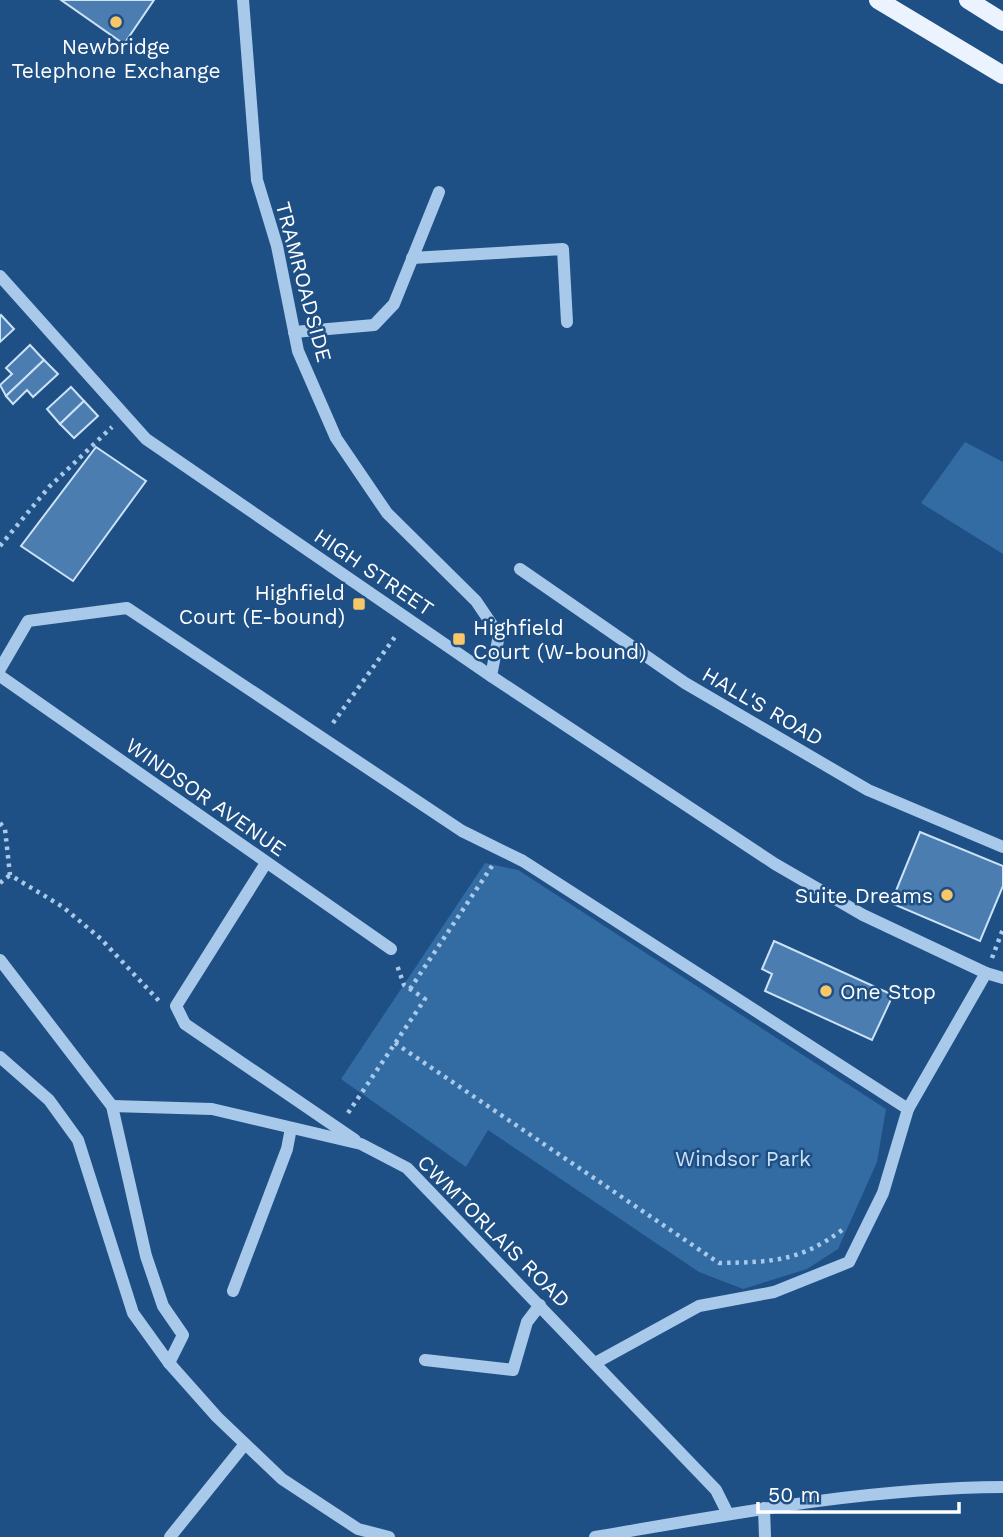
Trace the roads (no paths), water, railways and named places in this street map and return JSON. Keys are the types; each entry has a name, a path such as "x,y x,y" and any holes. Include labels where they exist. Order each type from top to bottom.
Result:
{"main road":[{"path":"878,0 1003,75"},
{"path":"968,0 1003,22"}],"street":[{"name":"TRAMROADSIDE","path":"243,0 257,180 277,246 298,351 336,438 387,513 476,601 499,635 491,676"},
{"path":"294,332 374,325 394,304 439,192"},
{"path":"412,258 563,249 568,322"},
{"name":"HIGH STREET","path":"0,276 146,439 491,676 775,864 863,915 986,974 1003,978"},
{"name":"HALL'S ROAD","path":"520,569 684,683 868,790 1003,848"},
{"path":"0,669 28,621 127,608 462,831 502,851 908,1109"},
{"name":"WINDSOR AVENUE","path":"0,676 391,949"},
{"path":"267,863 176,1006 185,1024 361,1144"},
{"path":"0,960 112,1106 146,1256 163,1306 183,1335 169,1363"},
{"path":"597,1362 699,1306 774,1292 849,1262 883,1193 908,1109 986,974"},
{"path":"0,1057 49,1100 78,1140 133,1313 169,1363 282,1479 355,1533 389,1537"},
{"name":"CWMTORLAIS ROAD","path":"112,1106 212,1110 361,1144 407,1168 597,1362 716,1490 729,1514"},
{"path":"233,1291 245,1252 287,1149 291,1128"},
{"path":"425,1360 513,1370 527,1322 540,1305"},
{"path":"170,1537 246,1444"},
{"path":"594,1537 764,1508 932,1488 1003,1487"},
{"path":"764,1508 765,1537"}],"place":[{"name":"Newbridge Telephone Exchange","path":"116,22"},
{"name":"Highfield Court (E-bound)","path":"359,604"},
{"name":"Highfield Court (W-bound)","path":"459,639"},
{"name":"Suite Dreams","path":"947,895"},
{"name":"One Stop","path":"826,991"}],"park label":[{"name":"Windsor Park","path":"743,1158"}]}
